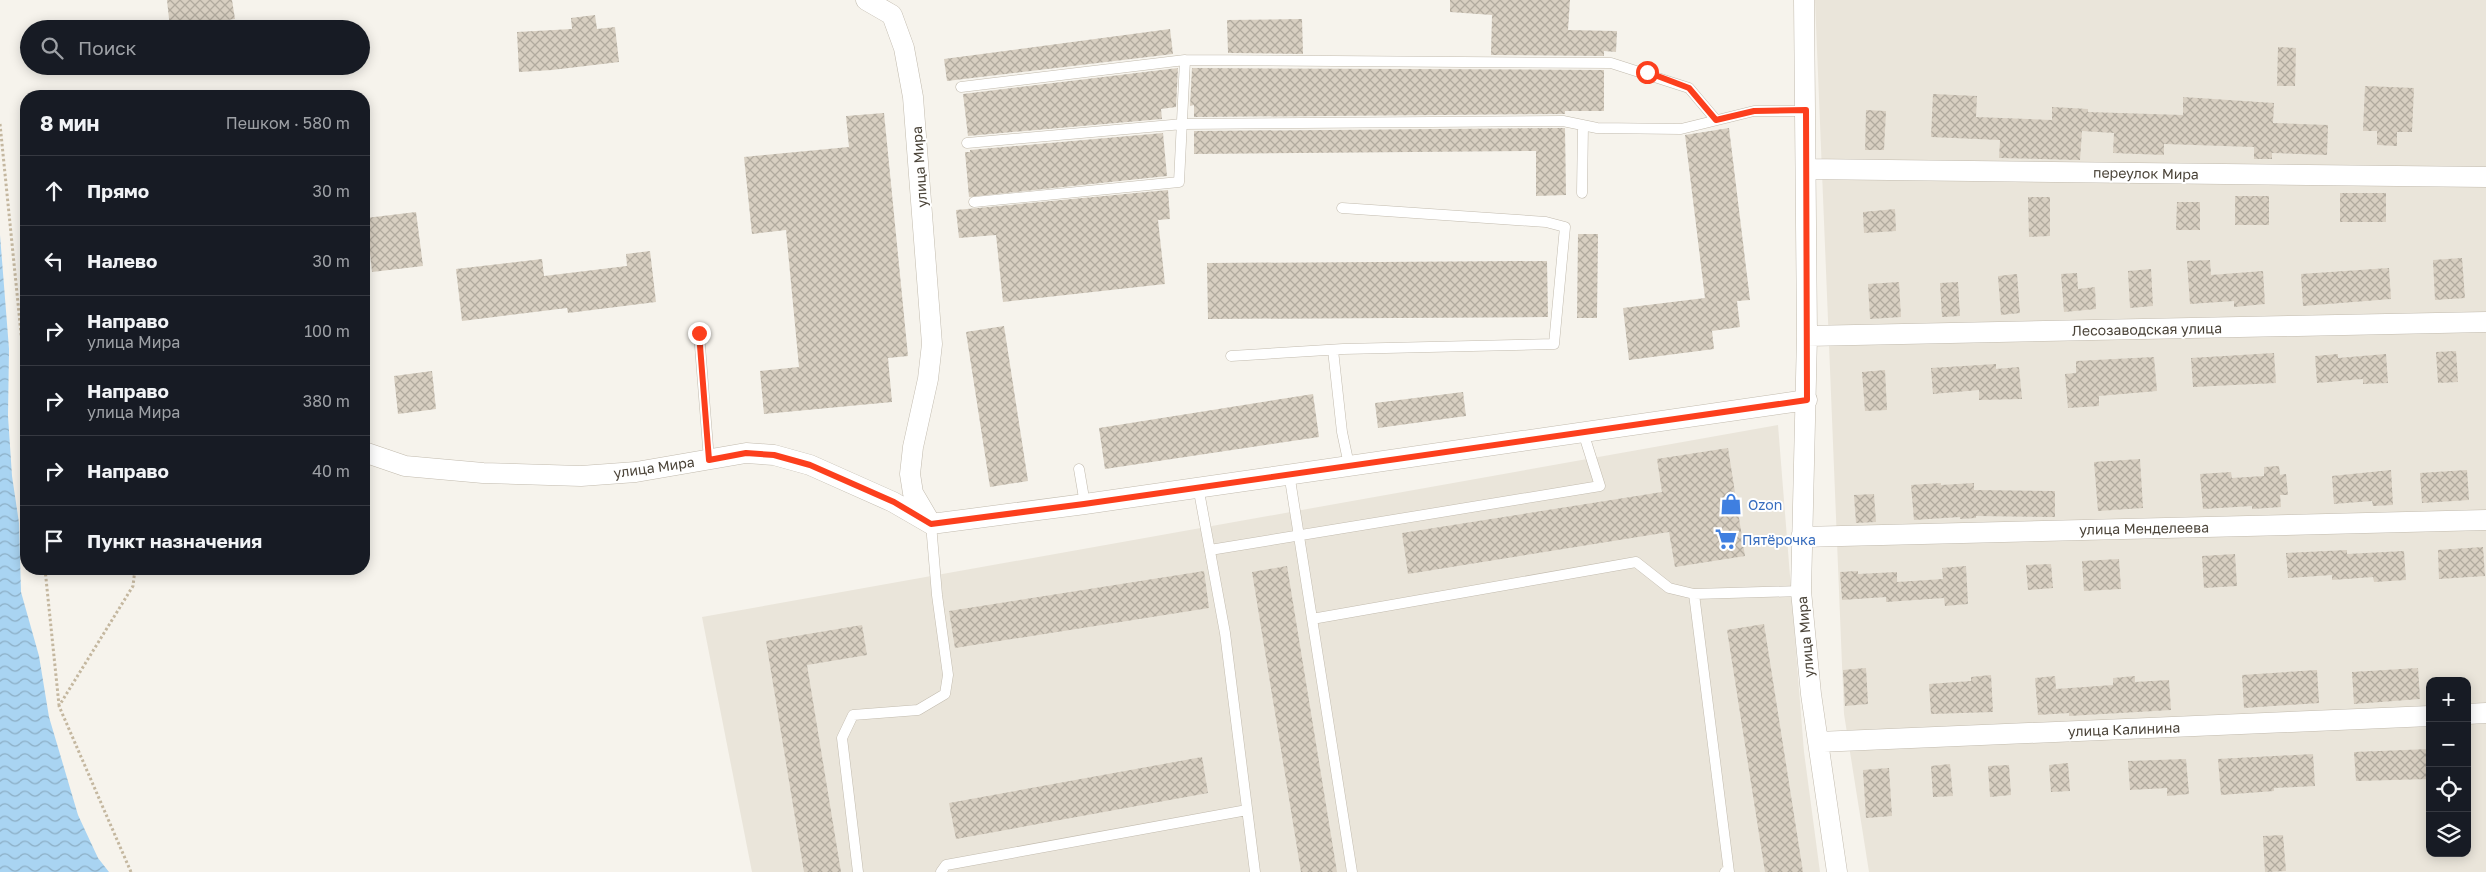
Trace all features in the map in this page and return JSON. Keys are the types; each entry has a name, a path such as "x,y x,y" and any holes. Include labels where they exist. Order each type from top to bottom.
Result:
{"street":[{"name":"улица Мира","path":"866,0 892,15 904,48 914,97 932,344 928,379 912,447 910,474 913,493 931,524"},
{"name":"улица Мира","path":"1804,0 1807,400 1801,591 1818,742 1837,872"},
{"name":"переулок Мира","path":"1806,169 2486,177"},
{"name":"Лесозаводская улица","path":"1807,336 2486,322"},
{"path":"931,524 1084,504 1198,486 1807,400"},
{"name":"улица Мира","path":"370,454 405,466 483,473 581,476 636,472 746,453 774,455 810,465 894,502 931,524"},
{"name":"улица Менделеева","path":"1802,537 2486,520"},
{"path":"2471,714 2486,713"},
{"name":"улица Калинина","path":"1818,742 2426,716"}],"lane":[{"path":"961,87 1185,60 1611,62 1689,88 1716,120"},
{"path":"974,202 1179,182 1185,60"},
{"path":"967,143 1183,124 1563,121 1597,128 1681,129 1754,111 1806,110"},
{"path":"1582,193 1583,125"},
{"path":"1231,356 1334,350 1554,344 1565,226 1546,222 1342,208"},
{"path":"699,333 709,460"},
{"path":"1334,350 1342,432 1349,465"},
{"path":"1210,550 1600,486 1583,432"},
{"path":"1079,469 1084,504"},
{"path":"1289,473 1352,872"},
{"path":"1198,486 1225,633 1255,872"},
{"path":"858,872 842,738 846,725 853,715 918,710 945,694 948,675 936,595 931,524"},
{"path":"1312,619 1636,562 1669,588 1694,594 1801,591"},
{"path":"1694,594 1729,872 1725,872"},
{"path":"941,872 946,866 1246,810"}],"path":[{"path":"0,124 20,323"},
{"path":"46,575 59,706 131,872"},
{"path":"59,706 133,586 134,575"}],"shaded area":[{"path":"1815,0 2486,0 2486,872 1869,872 1844,714"},
{"path":"1778,425 1804,752 1820,872 752,872 702,617"}],"water":[{"path":"0,235 9,349 8,416 12,476 19,523 21,592 39,656 49,717 78,815 98,858 109,872 0,872"}],"building":[{"path":"167,0 232,0 235,19 169,20"},
{"path":"1450,0 1570,0 1568,30 1617,31 1616,52 1604,51 1604,56 1491,55 1492,15 1450,12"},
{"path":"595,15 597,29 615,27 619,62 519,72 517,32 572,29 571,18"},
{"path":"1302,19 1303,54 1228,53 1227,20"},
{"path":"1170,29 1173,54 947,81 944,59"},
{"path":"2278,47 2296,48 2295,86 2277,86"},
{"path":"1178,68 1176,107 1161,109 1162,119 968,136 963,94"},
{"path":"1192,68 1604,70 1604,111 1565,111 1565,114 1194,117 1194,105 1190,106"},
{"path":"2365,86 2414,88 2412,132 2397,132 2397,146 2377,145 2377,131 2363,131"},
{"path":"1933,94 1977,96 1976,117 2052,120 2052,107 2088,109 2088,112 2183,115 2183,97 2274,103 2273,123 2328,125 2327,155 2272,153 2272,159 2254,159 2254,147 2164,144 2164,155 2113,153 2114,133 2082,131 2080,160 1999,158 2000,140 1931,137"},
{"path":"1866,110 1886,111 1884,150 1865,150"},
{"path":"884,113 908,356 888,358 892,402 764,414 760,371 799,367 786,230 752,234 744,157 849,147 846,116"},
{"path":"1565,128 1566,195 1536,196 1536,151 1194,154 1194,131"},
{"path":"1729,128 1750,300 1737,301 1740,327 1712,331 1714,349 1629,360 1623,308 1705,298 1685,135"},
{"path":"1163,133 1167,176 969,197 965,152 970,152 970,150"},
{"path":"1168,190 1170,219 1158,220 1165,284 1003,302 996,235 959,238 956,210"},
{"path":"2340,193 2386,193 2386,222 2340,222"},
{"path":"2235,196 2269,196 2269,225 2235,225"},
{"path":"2028,197 2050,197 2050,236 2029,237"},
{"path":"2177,202 2200,202 2200,230 2176,230"},
{"path":"1895,209 1896,231 1864,233 1863,212"},
{"path":"416,212 423,266 372,272 370,218"},
{"path":"1578,234 1598,234 1597,318 1577,318"},
{"path":"650,251 656,302 568,313 567,308 462,321 456,269 542,259 544,276 627,266 626,254"},
{"path":"2462,258 2465,298 2435,300 2433,260"},
{"path":"2210,260 2211,275 2263,271 2265,304 2234,307 2234,301 2190,304 2187,261"},
{"path":"1547,261 1548,317 1208,319 1207,263"},
{"path":"2389,268 2391,299 2303,306 2301,274"},
{"path":"2151,269 2153,306 2130,308 2128,271"},
{"path":"2077,273 2078,289 2095,287 2096,309 2064,312 2061,274"},
{"path":"2017,274 2020,313 2001,315 1998,276"},
{"path":"1899,282 1901,317 1870,319 1868,284"},
{"path":"1958,282 1960,316 1942,317 1940,283"},
{"path":"1004,326 1028,481 990,487 966,332"},
{"path":"2456,351 2458,382 2438,383 2436,352"},
{"path":"2274,353 2276,383 2193,387 2191,358"},
{"path":"2338,354 2338,358 2386,354 2388,383 2363,384 2363,379 2317,383 2315,356"},
{"path":"2154,357 2157,391 2099,396 2099,406 2068,408 2065,374 2076,373 2076,361"},
{"path":"1996,364 1996,369 2019,367 2022,399 1979,400 1979,390 1933,394 1931,368"},
{"path":"1885,370 1887,410 1865,411 1862,372"},
{"path":"432,371 436,409 398,414 394,376"},
{"path":"1463,392 1466,416 1378,428 1375,403"},
{"path":"1313,394 1319,437 1105,469 1099,428"},
{"path":"1728,448 1745,556 1675,567 1669,532 1408,574 1402,533 1662,492 1657,459"},
{"path":"2140,459 2143,508 2098,511 2094,462"},
{"path":"2279,466 2280,475 2286,474 2288,495 2280,495 2281,507 2252,509 2252,506 2203,509 2200,474 2231,472 2232,478 2264,476 2264,467"},
{"path":"2391,470 2393,505 2373,506 2372,501 2334,504 2332,476"},
{"path":"2467,470 2469,500 2422,503 2420,473"},
{"path":"1941,483 1941,485 1974,483 1974,490 2055,491 2055,517 1976,516 1976,518 1960,519 1960,517 1914,520 1911,485"},
{"path":"1874,494 1876,522 1856,523 1854,495"},
{"path":"2483,547 2485,576 2439,579 2438,550"},
{"path":"2347,550 2347,554 2404,551 2406,580 2374,582 2373,577 2332,580 2332,575 2288,578 2286,553"},
{"path":"2235,554 2237,586 2204,588 2202,556"},
{"path":"2119,559 2121,589 2084,591 2082,561"},
{"path":"2051,564 2053,588 2028,590 2026,565"},
{"path":"1287,566 1337,872 1301,872 1252,572"},
{"path":"1966,566 1968,604 1945,606 1944,598 1886,602 1886,597 1842,600 1840,572 1858,571 1858,574 1897,572 1897,582 1943,579 1942,568"},
{"path":"1204,571 1209,608 955,648 949,611"},
{"path":"1764,624 1803,872 1765,872 1727,630"},
{"path":"862,625 867,655 807,665 841,872 804,872 766,641"},
{"path":"1866,668 1868,704 1845,706 1843,670"},
{"path":"2418,668 2420,699 2354,704 2352,672"},
{"path":"2317,670 2319,703 2244,708 2242,675"},
{"path":"1991,675 1993,712 1931,714 1929,684 1971,681 1971,677"},
{"path":"2055,676 2056,689 2113,685 2113,678 2135,676 2135,682 2169,680 2171,710 2069,716 2069,713 2038,715 2035,678"},
{"path":"2426,749 2426,779 2356,781 2354,752"},
{"path":"2313,754 2315,786 2274,788 2274,791 2221,795 2218,759"},
{"path":"1202,757 1208,793 956,839 949,803"},
{"path":"2186,759 2189,794 2167,796 2167,788 2130,790 2128,761"},
{"path":"2068,763 2070,791 2051,792 2049,765"},
{"path":"1950,764 1953,796 1933,797 1931,766"},
{"path":"2009,765 2011,795 1990,797 1988,766"},
{"path":"1889,768 1892,816 1866,818 1863,770"},
{"path":"2283,835 2286,871 2265,872 2263,836"}],"place":[{"name":"Ozon","path":"1731,504"},
{"name":"Пятёрочка","path":"1726,539"}],"route":[{"path":"699,333 709,460 746,453 774,455 810,465 894,502 931,524 1084,504 1198,486 1807,400 1806,110 1754,111 1716,120 1689,88 1647,72"}]}
